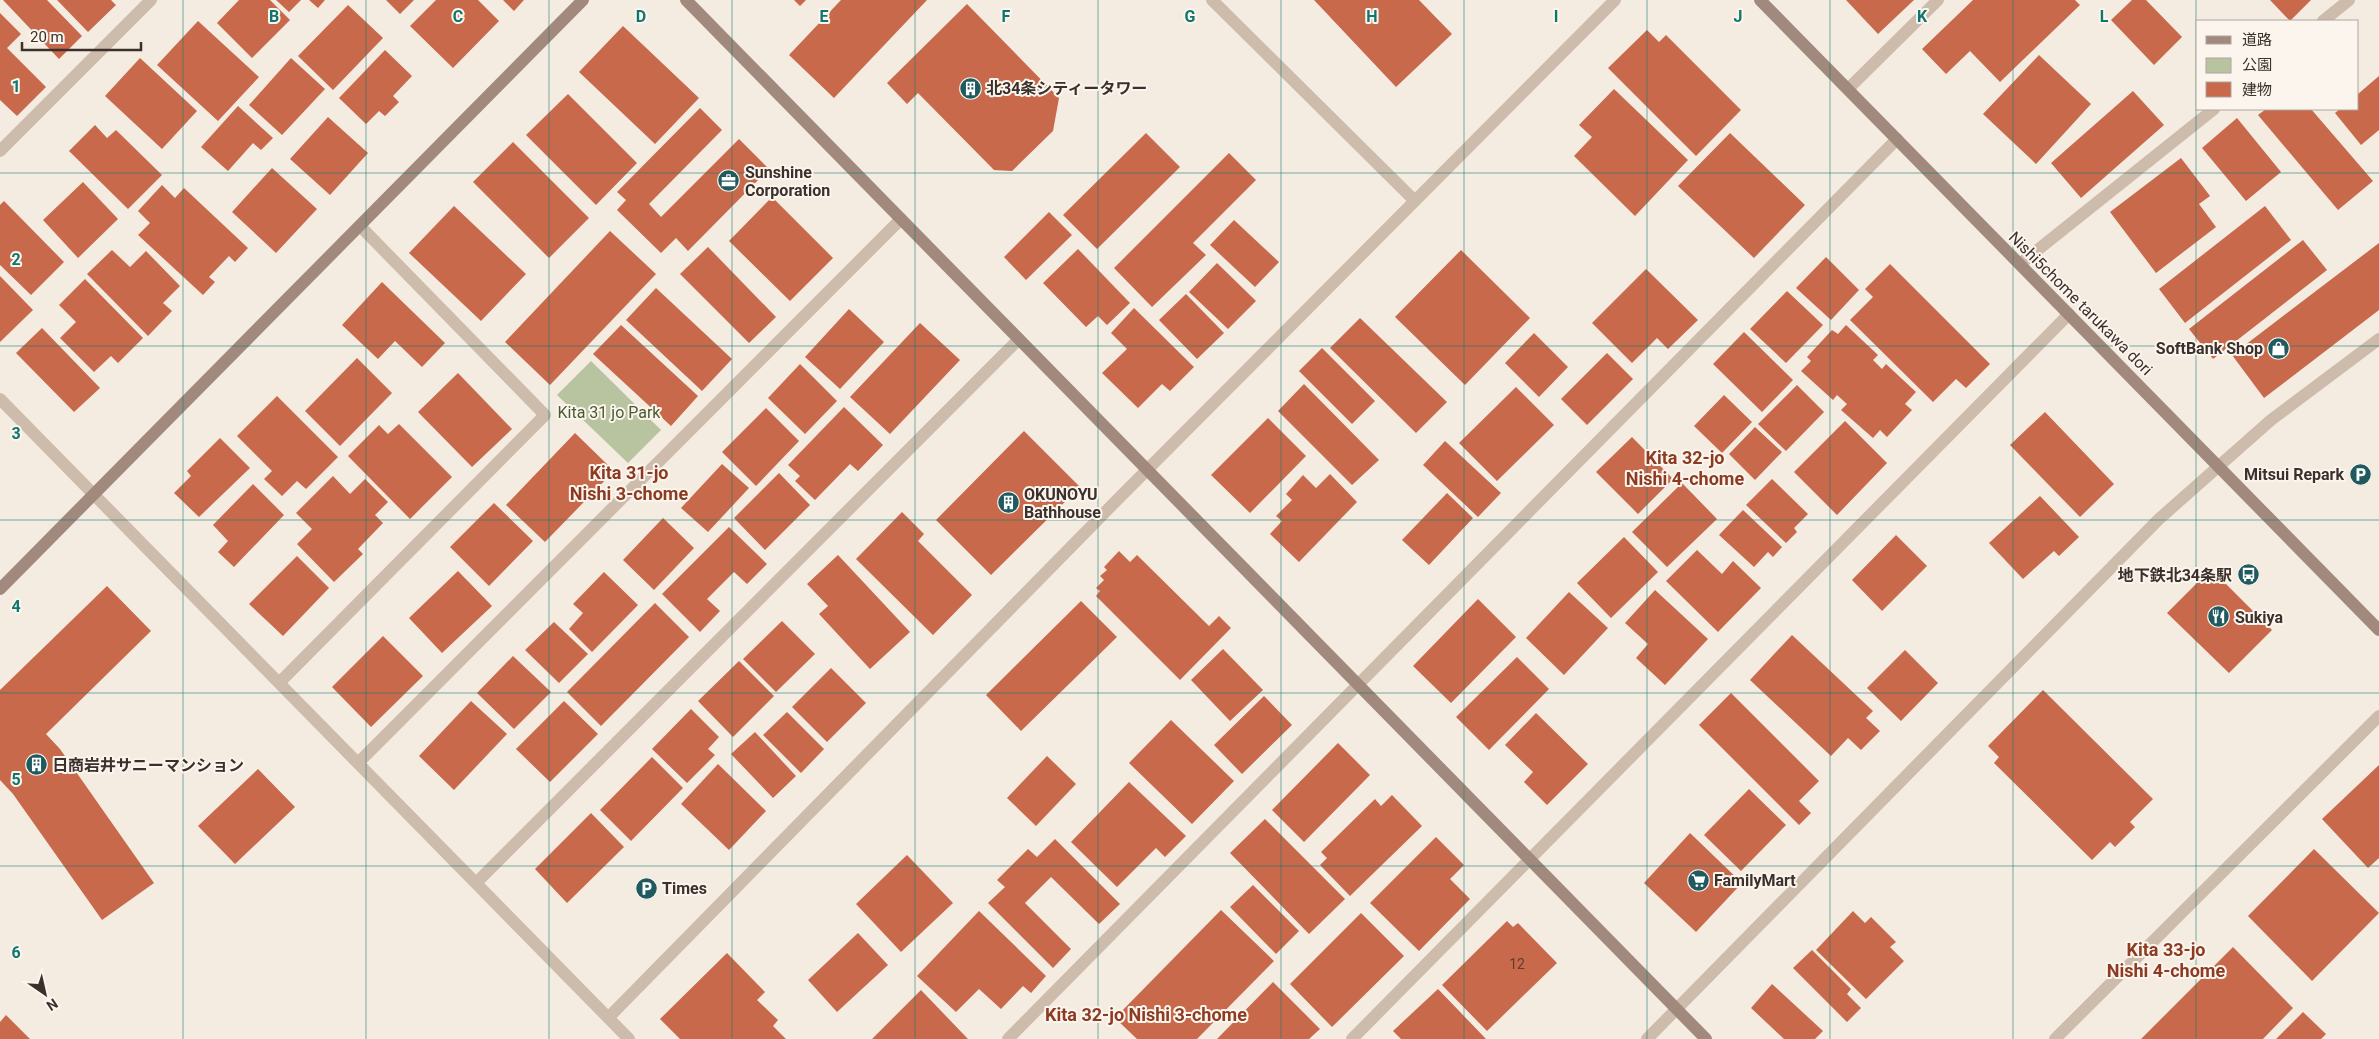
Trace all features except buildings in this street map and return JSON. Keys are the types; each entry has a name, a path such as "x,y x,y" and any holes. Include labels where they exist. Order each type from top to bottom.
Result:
{"street":[{"path":"0,151 151,0"},
{"path":"0,589 583,0"},
{"path":"686,0 1706,1039"},
{"path":"1212,0 1415,201"},
{"path":"608,1018 1147,470 1615,0"},
{"name":"Nishi5chome tarukawa dori","path":"1760,0 2379,630"},
{"path":"1848,89 1938,0"},
{"path":"2324,20 2349,0"},
{"path":"2020,264 2213,110"},
{"path":"1008,1039 1897,139"},
{"path":"358,763 901,219"},
{"path":"280,683 545,415 360,226"},
{"path":"1352,1039 2069,314"},
{"path":"476,883 1019,339"},
{"path":"1647,1039 2159,519 2271,420 2379,339"},
{"path":"0,399 629,1039"},
{"path":"2055,1039 2379,716"}],"green space":[{"name":"Kita 31 jo Park","path":"591,361 661,430 628,463 557,395"}],"place":[{"name":"北34条シティータワー","path":"970,88"},
{"name":"Sunshine Corporation","path":"729,181"},
{"name":"SoftBank Shop","path":"2279,348"},
{"name":"Mitsui Repark","path":"2360,474"},
{"name":"OKUNOYU Bathhouse","path":"1008,503"},
{"name":"地下鉄北34条駅","path":"2248,575"},
{"name":"Sukiya","path":"2219,617"},
{"name":"日商岩井サニーマンション","path":"36,765"},
{"name":"FamilyMart","path":"1698,880"},
{"name":"Times","path":"646,888"}],"district":[{"name":"Kita 32-jo Nishi 4-chome","path":"1685,468"},
{"name":"Kita 31-jo Nishi 3-chome","path":"629,483"},
{"name":"Kita 33-jo Nishi 4-chome","path":"2166,960"},
{"name":"Kita 32-jo Nishi 3-chome","path":"1146,1015"}]}
